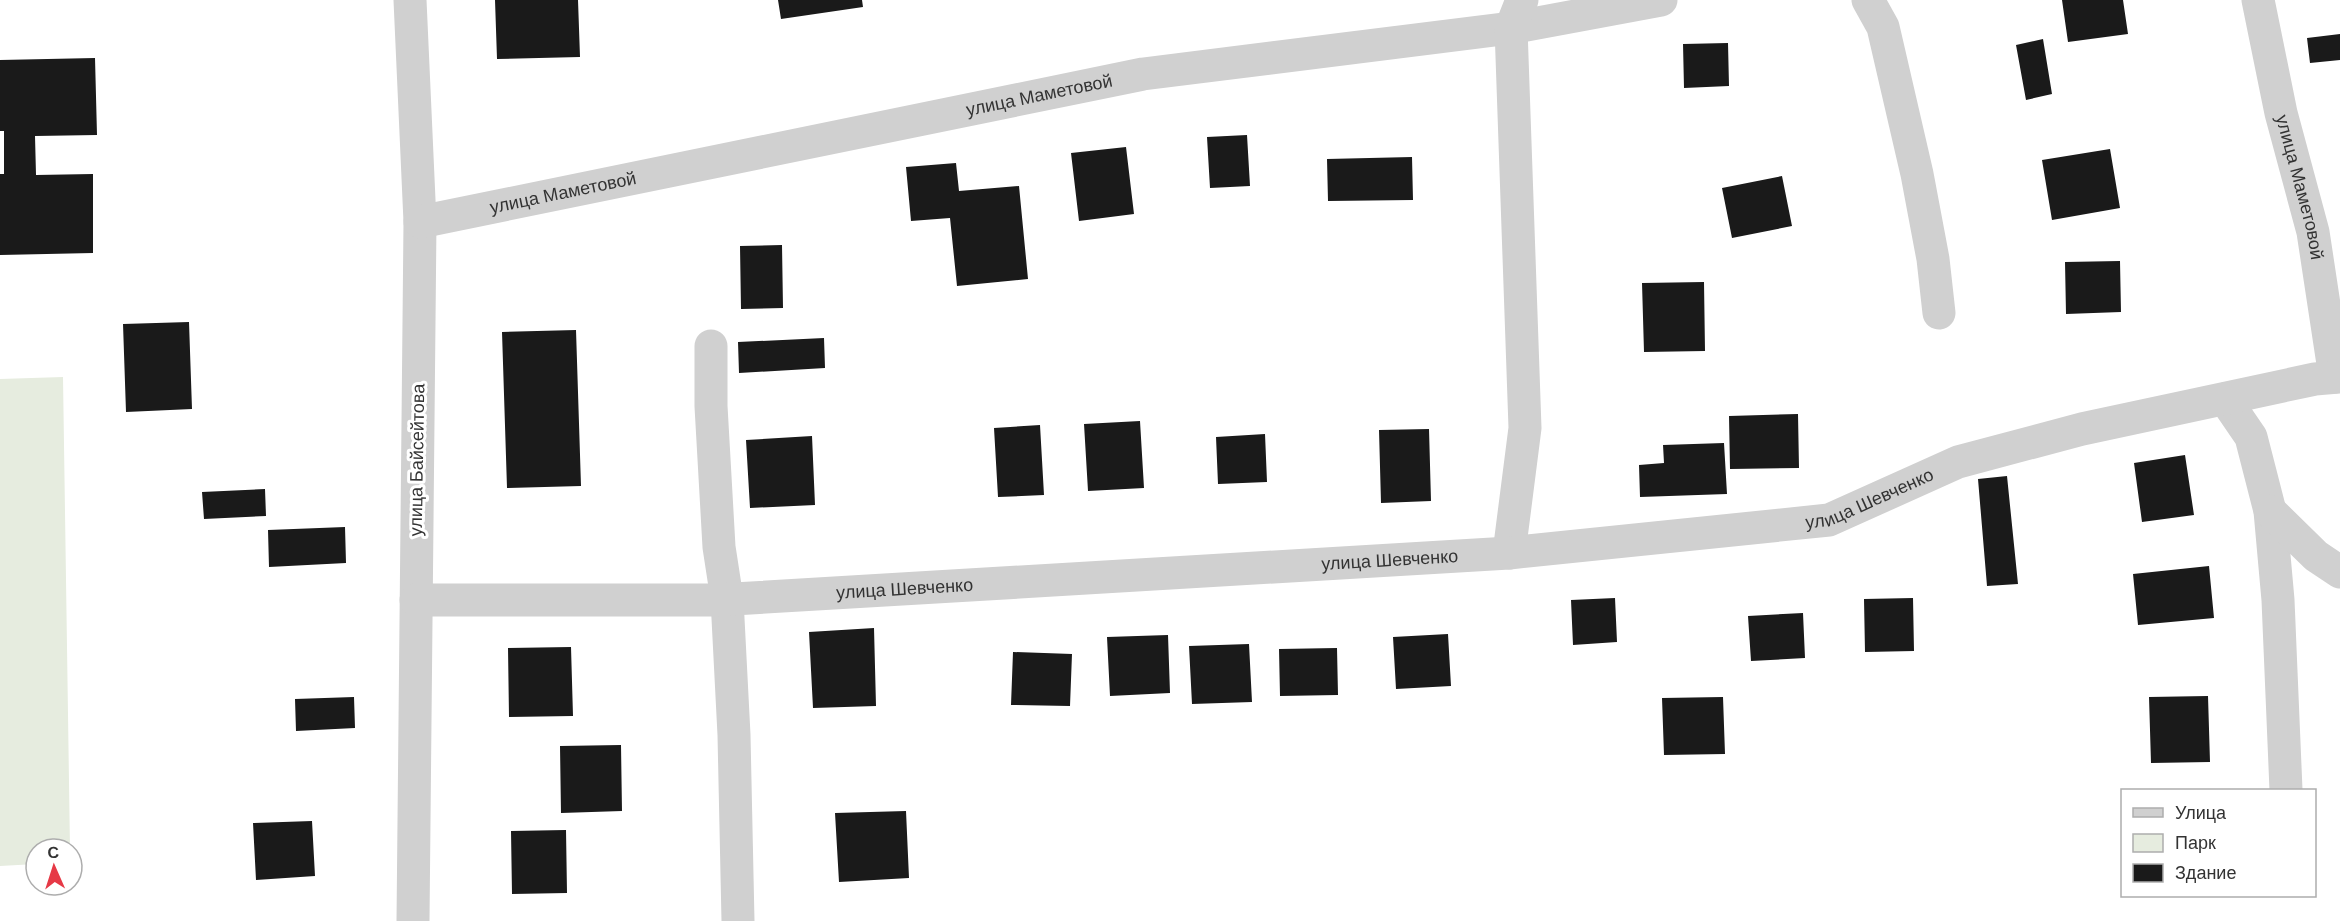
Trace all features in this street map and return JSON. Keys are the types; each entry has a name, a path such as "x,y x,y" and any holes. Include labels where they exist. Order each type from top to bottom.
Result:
{"street":[{"name":"улица Байсейтова","path":"410,0 420,222 412,921"},
{"name":"улица Маметовой","path":"420,222 1143,74 1516,14 1661,0"},
{"path":"1868,0 1883,27 1917,174 1939,313"},
{"name":"улица Маметовой","path":"2258,0 2281,113 2313,232 2337,377"},
{"path":"1509,553 1525,428 1516,14"},
{"path":"711,346 711,405 719,547 727,599 734,735 738,921"},
{"name":"улица Шевченко","path":"416,600 727,599 1509,553 1830,520 1958,462 2082,429 2315,379 2337,377"},
{"path":"2225,399 2251,437 2270,511 2278,600 2286,789"},
{"path":"2270,511 2316,556 2340,572"}],"green space":[{"path":"63,377 70,837 24,837 24,865 0,866 0,379"}],"building":[{"path":"495,0 578,0 580,57 497,59"},
{"path":"778,0 862,0 863,7 781,19"},
{"path":"2062,0 2123,0 2128,34 2068,42"},
{"path":"2340,34 2340,60 2310,63 2307,38"},
{"path":"2043,39 2052,94 2026,100 2016,45"},
{"path":"1728,43 1729,86 1684,88 1683,44"},
{"path":"95,58 97,135 35,136 36,175 93,174 93,253 0,255 0,174 4,174 4,131 0,131 0,60"},
{"path":"1247,135 1250,186 1210,188 1207,137"},
{"path":"1126,147 1134,214 1079,221 1071,153"},
{"path":"2110,149 2120,208 2052,220 2042,160"},
{"path":"1412,157 1413,200 1328,201 1327,159"},
{"path":"956,163 959,191 1019,186 1028,279 957,286 950,218 911,221 906,167"},
{"path":"1782,176 1792,226 1732,238 1722,188"},
{"path":"782,245 783,308 741,309 740,246"},
{"path":"2120,261 2121,312 2066,314 2065,262"},
{"path":"1704,282 1705,351 1644,352 1642,283"},
{"path":"189,322 192,409 126,412 123,324"},
{"path":"576,330 581,486 507,488 502,332"},
{"path":"824,338 825,368 739,373 738,342"},
{"path":"1798,414 1799,468 1730,469 1729,416"},
{"path":"1140,421 1144,488 1088,491 1084,424"},
{"path":"1040,425 1044,495 998,497 994,428"},
{"path":"1429,429 1431,501 1381,503 1379,430"},
{"path":"1265,434 1267,482 1218,484 1216,437"},
{"path":"812,436 815,505 750,508 746,440"},
{"path":"1724,443 1727,494 1640,497 1639,465 1664,463 1663,445"},
{"path":"2185,455 2194,515 2142,522 2134,463"},
{"path":"2007,476 2018,584 1987,586 1978,479"},
{"path":"265,489 266,516 204,519 202,492"},
{"path":"345,527 346,563 269,567 268,530"},
{"path":"2209,566 2214,618 2138,625 2133,574"},
{"path":"1615,598 1617,642 1573,645 1571,600"},
{"path":"1913,598 1914,651 1865,652 1864,599"},
{"path":"1803,613 1805,658 1751,661 1748,616"},
{"path":"874,628 876,706 813,708 809,632"},
{"path":"1448,634 1451,686 1396,689 1393,637"},
{"path":"1168,635 1170,693 1110,696 1107,637"},
{"path":"1249,644 1252,702 1192,704 1189,646"},
{"path":"571,647 573,716 509,717 508,648"},
{"path":"1337,648 1338,695 1280,696 1279,649"},
{"path":"1013,652 1072,654 1070,706 1011,705"},
{"path":"2208,696 2210,762 2151,763 2149,697"},
{"path":"354,697 355,728 296,731 295,699"},
{"path":"1723,697 1725,754 1664,755 1662,698"},
{"path":"621,745 622,811 561,813 560,746"},
{"path":"906,811 909,878 839,882 835,813"},
{"path":"312,821 315,876 256,880 253,823"},
{"path":"566,830 567,893 512,894 511,831"}]}
